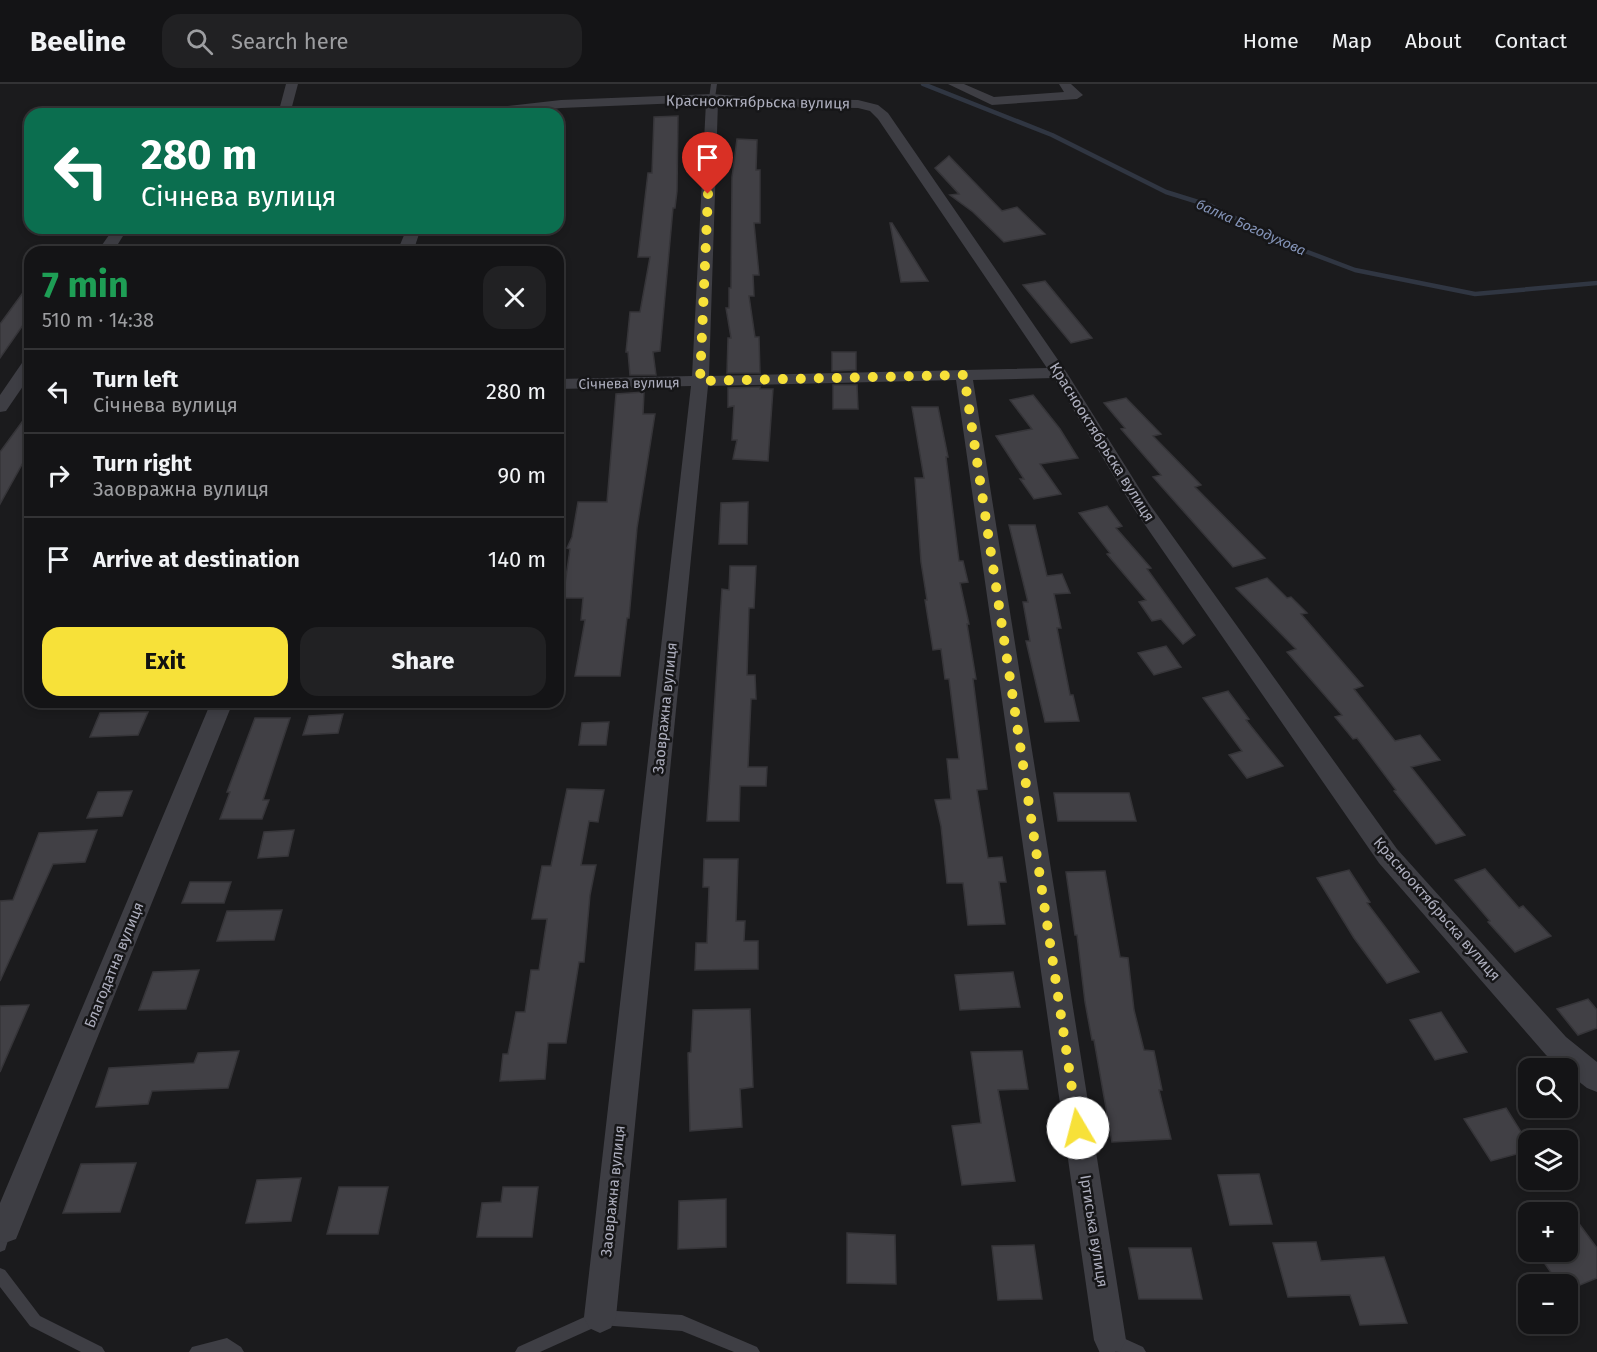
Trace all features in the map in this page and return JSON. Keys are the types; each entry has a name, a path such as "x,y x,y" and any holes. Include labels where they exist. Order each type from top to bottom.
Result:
{"street":[{"path":"286,108 292,84"},
{"path":"954,84 992,101 1077,96 1067,87"},
{"name":"Краснооктябрьска вулиця","path":"525,108 713,91 774,103 858,104 874,108 883,116 1059,373 1141,505 1388,856 1556,1046 1597,1079"},
{"name":"Заовражна вулиця","path":"600,1317 700,381 713,91"},
{"path":"0,407 24,373"},
{"name":"Січнева вулиця","path":"564,384 1059,373"},
{"name":"Іртиська вулиця","path":"964,375 1108,1346"},
{"name":"Благодатна вулиця","path":"2,1236 220,708"}],"lane":[{"path":"0,1275 35,1321 97,1352"},
{"path":"524,1352 600,1317 682,1323 752,1352"},
{"path":"197,1352 227,1346 236,1352"},
{"path":"1108,1346 1138,1352"}],"building":[{"path":"678,116 677,191 675,208 673,208 660,351 653,352 656,375 630,375 628,352 626,352 630,312 640,312 650,257 638,257 648,173 652,173 654,117"},
{"path":"737,139 757,140 756,170 760,170 760,223 754,223 759,275 753,275 754,296 749,296 755,337 759,337 760,373 727,373 728,338 731,338 726,308 729,308 729,288 731,288 732,177"},
{"path":"949,156 1002,211 1017,207 1045,234 1004,242 973,212 950,195 959,194 935,168"},
{"path":"890,223 892,223 928,281 901,282"},
{"path":"1045,281 1092,338 1071,343 1023,285"},
{"path":"24,291 24,324 0,358 0,324"},
{"path":"832,352 856,352 856,370 832,371"},
{"path":"833,385 857,385 858,409 833,409"},
{"path":"760,387 760,389 773,389 768,461 733,459 737,440 732,440 734,406 728,407 728,388"},
{"path":"644,392 643,414 655,414 637,528 629,618 627,618 620,676 575,676 585,620 581,620 583,598 564,598 570,549 567,548 572,537 578,502 607,502 616,394"},
{"path":"1033,395 1060,429 1078,458 1040,464 1061,494 1034,499 996,436 1032,429 1010,400"},
{"path":"1126,398 1161,434 1153,436 1201,485 1195,487 1265,558 1233,567 1153,477 1161,475 1121,429 1125,428 1104,403"},
{"path":"912,407 938,407 948,457 946,457 959,561 963,561 968,582 960,583 969,624 967,624 976,679 973,679 987,789 977,790 988,858 1002,857 1006,882 999,882 1005,924 968,925 963,883 947,883 941,826 935,800 951,799 947,759 959,759 949,679 945,679 941,649 933,650 925,600 927,600 921,562 915,478 924,478"},
{"path":"24,419 24,461 0,504 0,452"},
{"path":"748,502 747,544 719,544 721,503"},
{"path":"1107,506 1122,526 1116,528 1151,568 1147,569 1195,635 1183,644 1161,619 1152,621 1139,602 1146,600 1107,554 1110,553 1079,513"},
{"path":"1009,525 1035,525 1047,576 1062,574 1070,593 1054,594 1061,628 1057,628 1070,695 1073,695 1079,721 1045,722 1026,641 1030,641 1023,602 1028,602"},
{"path":"730,566 756,566 754,608 749,608 747,675 755,675 756,699 751,699 748,767 767,767 766,786 740,786 739,821 707,821 722,589 729,590"},
{"path":"1267,578 1287,598 1291,597 1307,613 1301,614 1363,686 1354,689 1395,741 1420,735 1440,760 1411,767 1465,835 1436,844 1394,791 1396,790 1357,738 1353,739 1335,717 1342,715 1287,652 1296,649 1236,588"},
{"path":"1166,646 1181,667 1154,675 1138,653"},
{"path":"1228,691 1249,719 1246,720 1283,766 1247,778 1229,755 1242,751 1203,698"},
{"path":"148,712 138,735 90,737 100,713"},
{"path":"343,714 338,733 303,735 309,716"},
{"path":"255,718 290,718 263,800 269,800 262,819 220,819 230,792 227,792"},
{"path":"609,722 606,745 579,745 582,723"},
{"path":"567,789 604,790 598,822 589,821 581,865 596,865 590,895 584,962 579,962 566,1043 548,1043 545,1079 500,1081 503,1054 508,1054 516,1012 525,1012 531,970 539,970 547,919 532,919 542,866 551,866"},
{"path":"132,791 122,816 87,818 98,792"},
{"path":"1054,793 1129,793 1136,821 1058,821"},
{"path":"97,830 85,862 53,864 0,981 0,901 13,900 39,833"},
{"path":"294,830 288,856 258,858 264,832"},
{"path":"704,859 738,859 736,921 745,921 744,941 758,941 758,969 695,970 696,943 707,943 709,887 703,887"},
{"path":"1485,869 1519,908 1523,906 1551,936 1515,952 1455,880"},
{"path":"1349,870 1370,902 1367,903 1419,972 1387,983 1354,938 1317,878"},
{"path":"1105,871 1120,957 1128,958 1134,1010 1144,1050 1154,1051 1162,1090 1159,1090 1171,1139 1112,1142 1085,1002 1066,872"},
{"path":"190,882 231,882 224,903 182,903"},
{"path":"282,910 274,940 217,941 227,911"},
{"path":"199,970 186,1009 139,1010 153,972"},
{"path":"1013,972 1020,1007 960,1010 955,975"},
{"path":"1588,999 1597,1010 1597,1028 1578,1035 1557,1009"},
{"path":"29,1005 0,1072 0,1006"},
{"path":"750,1009 753,1087 740,1089 742,1127 690,1131 688,1053 691,1052 693,1010"},
{"path":"1441,1012 1467,1052 1435,1060 1410,1020"},
{"path":"239,1051 228,1088 152,1091 148,1104 96,1107 109,1068 194,1063 198,1053"},
{"path":"1022,1051 1028,1089 998,1090 1015,1181 962,1185 952,1126 981,1123 971,1052"},
{"path":"1506,1108 1520,1130 1518,1130 1518,1154 1491,1161 1464,1119"},
{"path":"136,1163 120,1212 63,1213 81,1164"},
{"path":"1259,1174 1272,1224 1230,1225 1218,1175"},
{"path":"301,1178 291,1221 246,1223 257,1180"},
{"path":"339,1187 388,1187 378,1234 327,1234"},
{"path":"503,1187 538,1187 532,1237 477,1237 482,1203 501,1202"},
{"path":"726,1199 726,1247 678,1249 679,1201"},
{"path":"1580,1225 1597,1248 1597,1278 1578,1286 1578,1274 1552,1274 1544,1262 1578,1262 1578,1226"},
{"path":"847,1233 895,1235 896,1284 847,1283"},
{"path":"1316,1242 1321,1261 1384,1257 1407,1323 1360,1325 1350,1295 1288,1297 1273,1243"},
{"path":"1034,1245 1042,1299 998,1300 992,1246"},
{"path":"1129,1248 1191,1248 1202,1299 1139,1299"}],"waterway":[{"name":"балка Богодухова","path":"923,84 1052,135 1166,192 1211,206 1289,245 1355,270 1475,294 1597,283"}],"route":[{"path":"708,194 700,381 964,375 1078,1128"}]}
